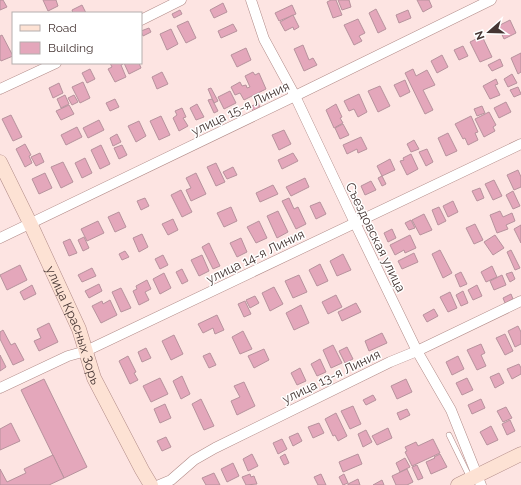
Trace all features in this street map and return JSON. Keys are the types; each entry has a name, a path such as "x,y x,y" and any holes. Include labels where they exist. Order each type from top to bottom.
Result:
{"street":[{"path":"142,20 181,0"},
{"name":"Съездовская улица","path":"251,0 264,39 295,96 417,351 451,410 472,481"},
{"name":"улица 15-я Линия","path":"0,238 491,0"},
{"path":"0,89 54,64"},
{"name":"улица 14-я Линия","path":"0,388 68,356 86,351 521,144"},
{"name":"улица Красных Зорь","path":"0,162 30,223 78,329 94,378 151,485"},
{"name":"улица 13-я Линия","path":"159,485 171,480 194,460 215,448 390,362 417,351 521,301"},
{"path":"472,481 521,454"}],"lane":[{"path":"449,435 472,481"}],"building":[{"path":"0,0 3,0 7,7 0,10"},
{"path":"43,0 56,0 58,6 48,11"},
{"path":"336,0 342,15 333,18 327,2"},
{"path":"338,0 349,0 351,7 342,10"},
{"path":"417,0 429,0 432,7 423,12"},
{"path":"223,3 227,12 214,18 210,10"},
{"path":"82,5 86,12 73,12 72,10"},
{"path":"292,5 296,14 279,21 275,13"},
{"path":"376,9 386,29 378,33 369,13"},
{"path":"180,10 182,14 174,18 172,14"},
{"path":"408,10 411,18 399,23 396,15"},
{"path":"293,15 299,27 294,30 293,27 285,31 280,22"},
{"path":"358,19 365,33 359,36 362,41 354,45 344,25"},
{"path":"510,20 516,33 504,39 498,26"},
{"path":"188,21 196,38 186,43 177,26"},
{"path":"233,24 237,31 221,38 218,31"},
{"path":"149,28 151,32 143,36 142,31"},
{"path":"171,29 178,44 167,50 160,34"},
{"path":"2,35 12,54 12,56 1,61 0,59 0,36"},
{"path":"482,36 492,57 480,62 470,42"},
{"path":"303,45 309,60 313,58 317,65 304,71 294,49"},
{"path":"463,46 468,56 459,60 454,50"},
{"path":"246,48 251,60 237,67 231,55"},
{"path":"521,53 521,72 518,74 511,58"},
{"path":"442,55 448,67 437,73 431,61"},
{"path":"500,59 503,66 492,71 488,65"},
{"path":"110,64 123,64 121,65 126,77 115,82 108,69 112,67"},
{"path":"124,64 139,64 141,68 129,74"},
{"path":"90,69 95,79 87,83 82,73"},
{"path":"413,69 416,76 427,70 435,85 423,90 433,110 425,114 405,73"},
{"path":"162,72 168,84 157,89 152,77"},
{"path":"253,72 255,75 259,73 266,89 244,100 240,93 235,95 231,87 240,82 242,86 246,85 247,88 250,87 245,76"},
{"path":"512,74 517,83 508,87 504,79"},
{"path":"496,79 498,84 495,85 500,95 490,99 483,86"},
{"path":"405,80 410,92 400,97 394,85"},
{"path":"83,82 90,98 80,103 72,87"},
{"path":"59,83 63,93 53,98 49,88"},
{"path":"380,86 390,106 378,112 368,91"},
{"path":"518,87 521,94 514,97 510,90"},
{"path":"211,88 218,101 214,103 208,89"},
{"path":"230,91 236,103 224,109 218,97"},
{"path":"359,94 367,112 358,117 354,109 349,111 344,101"},
{"path":"65,95 69,104 61,108 57,99"},
{"path":"74,95 78,102 72,105 68,98"},
{"path":"115,99 119,107 110,111 106,103"},
{"path":"212,99 218,111 214,113 208,100"},
{"path":"506,102 511,112 499,118 494,108"},
{"path":"258,103 260,107 253,111 250,107"},
{"path":"197,104 204,117 196,120 190,108"},
{"path":"336,104 343,123 334,128 326,110"},
{"path":"69,105 74,114 61,120 56,111"},
{"path":"482,106 485,113 477,116 474,109"},
{"path":"182,108 186,117 183,118 188,126 179,131 173,118 177,115 175,111"},
{"path":"489,112 496,125 493,127 495,131 484,137 475,119"},
{"path":"11,115 22,137 13,141 2,119"},
{"path":"161,116 170,135 159,140 150,121"},
{"path":"471,116 478,132 475,133 478,140 468,145 455,124"},
{"path":"99,120 104,130 88,138 83,128"},
{"path":"139,121 146,136 136,142 128,126"},
{"path":"343,124 349,135 340,139 335,128"},
{"path":"77,127 82,137 66,145 61,135"},
{"path":"284,130 291,144 279,150 272,135"},
{"path":"448,133 457,151 446,156 438,138"},
{"path":"117,134 121,142 113,146 110,138"},
{"path":"361,137 367,149 358,153 357,149 347,154 343,145"},
{"path":"414,140 419,149 411,152 407,144"},
{"path":"25,144 31,155 29,156 32,163 25,167 16,149"},
{"path":"101,145 110,164 100,169 91,150"},
{"path":"122,145 127,155 119,159 114,148"},
{"path":"427,149 433,162 426,166 419,152"},
{"path":"40,153 44,162 36,166 31,157"},
{"path":"293,153 298,161 282,169 278,160"},
{"path":"411,154 418,169 407,175 400,161 404,160 403,158"},
{"path":"85,158 92,173 82,178 75,163"},
{"path":"390,159 395,170 382,176 377,166"},
{"path":"63,162 73,182 61,188 51,167"},
{"path":"216,163 225,182 216,186 207,167"},
{"path":"233,167 237,175 227,179 223,172"},
{"path":"518,170 521,177 521,187 514,190 507,175"},
{"path":"45,173 52,188 39,194 32,179"},
{"path":"196,173 206,194 191,201 186,190 191,188 186,178"},
{"path":"382,176 386,184 382,186 378,178"},
{"path":"305,178 309,187 291,196 286,187"},
{"path":"494,180 502,196 493,200 485,184"},
{"path":"371,181 376,190 365,195 361,186"},
{"path":"273,185 278,194 260,202 256,193"},
{"path":"480,188 484,198 477,201 472,191"},
{"path":"181,190 192,212 182,217 171,195"},
{"path":"513,191 520,206 513,209 506,195"},
{"path":"145,198 149,206 141,210 137,201"},
{"path":"289,198 294,209 298,207 306,224 296,229 282,201"},
{"path":"453,201 458,212 448,217 443,206"},
{"path":"320,202 326,214 316,219 310,206"},
{"path":"231,207 237,221 224,227 217,213"},
{"path":"439,207 446,221 438,225 432,210"},
{"path":"278,211 288,232 277,238 267,216"},
{"path":"500,211 503,217 512,213 515,221 506,225 508,229 497,233 490,215"},
{"path":"119,212 126,227 115,232 108,217"},
{"path":"424,214 432,230 420,235 412,220"},
{"path":"173,219 178,230 168,235 162,224"},
{"path":"411,220 415,228 409,230 405,223"},
{"path":"98,221 104,233 87,241 81,229"},
{"path":"259,221 267,238 256,243 247,227"},
{"path":"475,224 483,240 474,244 466,228"},
{"path":"521,225 521,243 514,229"},
{"path":"392,229 396,238 388,242 384,233"},
{"path":"142,234 148,247 139,252 133,238"},
{"path":"410,235 416,248 405,253 404,250 395,255 390,245"},
{"path":"495,235 504,248 493,255 484,242"},
{"path":"84,237 89,248 83,251 78,240"},
{"path":"241,238 247,252 237,257 230,243"},
{"path":"70,239 77,253 69,256 63,242"},
{"path":"209,243 220,266 213,269 202,247"},
{"path":"440,250 452,273 443,278 432,254"},
{"path":"511,250 520,268 515,270 507,252"},
{"path":"125,251 129,257 122,260 119,254"},
{"path":"414,253 418,262 402,269 398,261"},
{"path":"343,254 351,270 337,276 330,261"},
{"path":"163,255 168,265 160,269 155,259"},
{"path":"202,255 209,271 199,276 191,260"},
{"path":"320,264 328,281 317,286 309,270"},
{"path":"20,265 27,280 7,290 0,275"},
{"path":"492,266 497,277 486,282 481,272"},
{"path":"92,268 96,276 82,282 78,275"},
{"path":"182,269 188,281 182,284 176,272"},
{"path":"461,272 467,284 460,287 455,275"},
{"path":"512,272 515,279 510,282 506,274"},
{"path":"164,273 171,288 160,294 153,279"},
{"path":"299,275 307,292 293,298 285,281"},
{"path":"502,275 506,285 494,290 490,281"},
{"path":"147,280 151,289 145,292 149,300 139,305 133,291 137,289 136,286"},
{"path":"99,284 102,291 89,298 85,291"},
{"path":"32,285 36,294 24,300 20,292"},
{"path":"477,285 482,296 473,300 468,290"},
{"path":"274,287 283,304 270,311 262,293"},
{"path":"121,288 131,308 121,312 112,292"},
{"path":"463,291 468,303 461,306 456,295"},
{"path":"450,292 457,308 448,312 440,297"},
{"path":"511,294 513,299 505,303 503,298"},
{"path":"336,295 342,307 328,314 322,302"},
{"path":"255,296 259,303 250,308 246,300"},
{"path":"110,300 117,315 101,323 92,306 102,301 103,304"},
{"path":"245,301 251,314 244,317 238,304"},
{"path":"356,303 361,312 342,321 338,312"},
{"path":"301,305 309,323 294,330 286,313"},
{"path":"434,309 438,316 427,322 423,315"},
{"path":"217,315 224,330 215,334 213,328 203,333 198,324"},
{"path":"49,323 58,342 39,351 34,341 41,338 37,329"},
{"path":"518,326 521,332 521,344 515,347 508,331"},
{"path":"3,330 11,345 15,343 24,360 13,365 0,339 0,332"},
{"path":"243,331 252,349 240,354 232,337"},
{"path":"382,333 387,343 369,351 365,341"},
{"path":"505,334 513,351 505,355 496,338"},
{"path":"174,335 183,354 171,360 162,341"},
{"path":"481,344 485,353 481,355 486,366 477,370 467,350"},
{"path":"333,345 342,363 331,368 323,350"},
{"path":"347,347 353,359 345,363 339,351"},
{"path":"146,348 151,358 142,362 138,352"},
{"path":"264,349 269,360 254,368 248,356"},
{"path":"210,353 216,365 209,368 203,356"},
{"path":"0,355 6,367 0,371"},
{"path":"128,356 136,372 134,373 138,380 130,384 119,361"},
{"path":"458,356 464,369 452,375 446,362"},
{"path":"320,359 326,372 317,376 311,364"},
{"path":"519,364 521,374 512,379 507,369"},
{"path":"300,368 306,381 297,385 291,373"},
{"path":"499,373 504,383 495,388 490,377"},
{"path":"182,376 190,394 181,399 173,381"},
{"path":"160,378 168,394 151,402 143,386"},
{"path":"467,378 473,390 462,395 456,383"},
{"path":"44,379 87,467 64,478 21,390"},
{"path":"406,379 412,392 397,399 391,386"},
{"path":"244,382 255,406 237,415 231,401 240,397 234,386"},
{"path":"373,395 376,400 366,405 363,400"},
{"path":"201,399 214,426 204,430 192,404"},
{"path":"481,399 485,408 472,414 468,405"},
{"path":"165,404 171,418 160,423 154,409"},
{"path":"353,406 361,424 350,429 341,411"},
{"path":"506,407 512,418 503,422 497,411"},
{"path":"407,409 410,415 400,420 397,413"},
{"path":"336,413 347,436 338,441 335,435 333,436 325,419"},
{"path":"510,420 515,431 507,435 502,424"},
{"path":"11,423 20,441 0,450 0,429"},
{"path":"319,423 324,433 313,438 308,427"},
{"path":"491,426 498,440 487,445 480,432"},
{"path":"388,428 392,438 377,445 372,436"},
{"path":"366,430 372,442 363,447 358,434"},
{"path":"298,433 302,441 293,446 289,437"},
{"path":"166,437 171,447 162,451 157,441"},
{"path":"282,439 287,449 278,454 273,443"},
{"path":"433,439 440,453 412,466 405,452 407,451 405,447 416,442 418,446"},
{"path":"252,454 258,466 248,471 243,459"},
{"path":"285,454 289,463 284,465 280,457"},
{"path":"358,454 362,464 343,472 339,462"},
{"path":"440,454 447,467 431,474 426,462"},
{"path":"53,455 64,478 49,485 0,485 0,469 7,482 26,473 24,469"},
{"path":"405,458 410,467 400,472 396,463"},
{"path":"233,463 239,476 227,482 221,469"},
{"path":"417,465 423,478 418,480 412,467"},
{"path":"407,469 413,482 407,485 396,485 392,476"},
{"path":"214,473 220,485 206,485 202,478"},
{"path":"250,474 251,477 254,476 257,484 246,485 242,477"},
{"path":"321,474 326,485 318,485 314,477"},
{"path":"344,474 348,483 343,485 339,477"},
{"path":"358,479 360,485 348,485 348,484"},
{"path":"382,480 384,485 373,485"}]}
